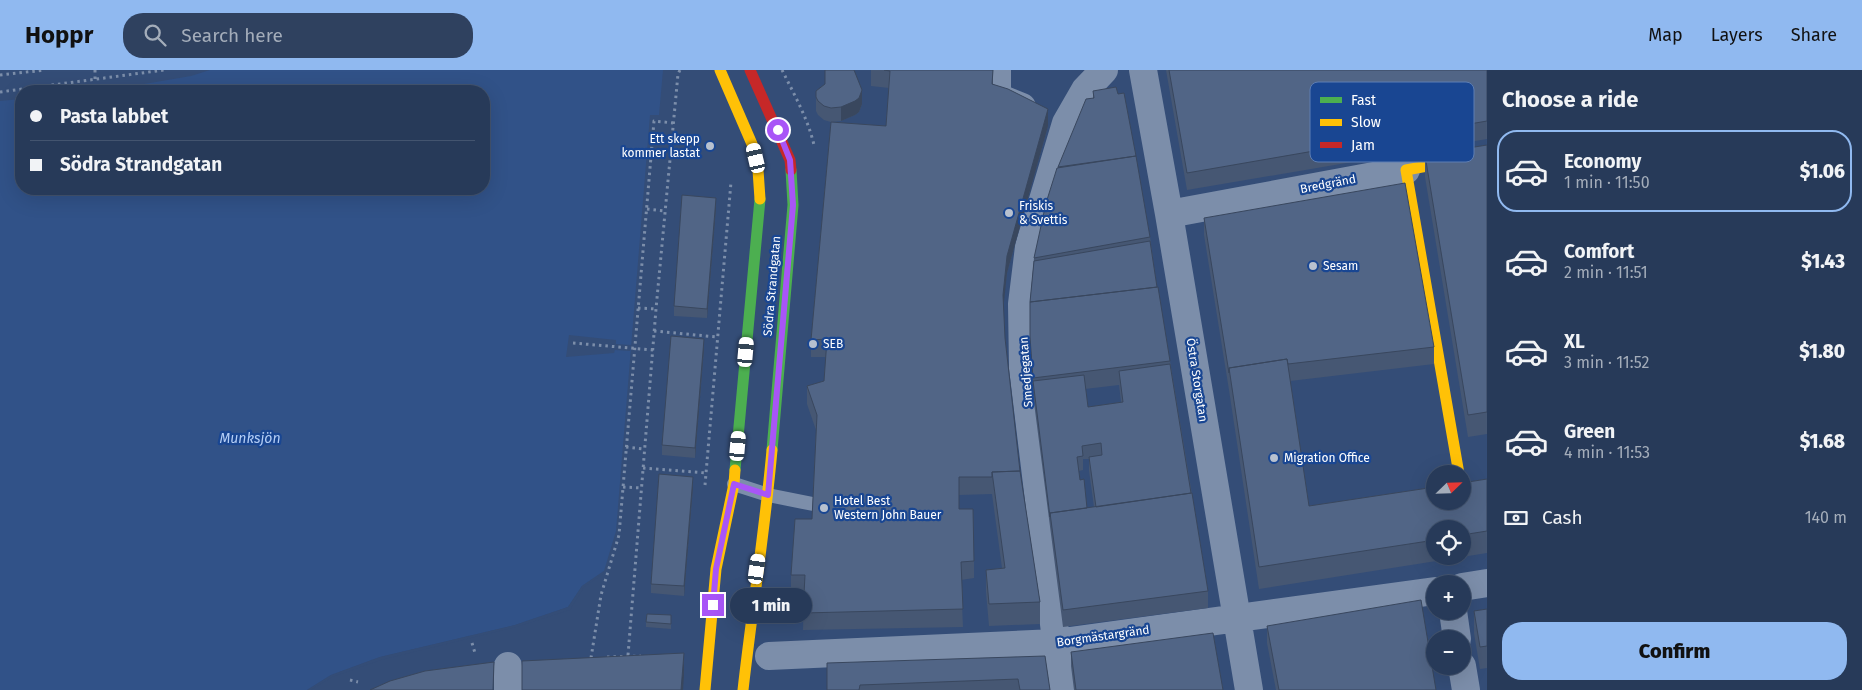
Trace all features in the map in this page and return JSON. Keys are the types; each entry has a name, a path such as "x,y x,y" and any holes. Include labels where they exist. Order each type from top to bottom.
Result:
{"street":[{"name":"Södra Strandgatan","path":"705,690 716,569 734,484 760,201 758,170 753,147 720,70"},
{"name":"Södra Strandgatan","path":"743,690 752,606 768,495 793,205 790,160 750,70"},
{"path":"998,70 997,97 1066,123"},
{"name":"Smedjegatan","path":"1062,690 1023,368 1022,304 1029,247 1066,123 1085,90 1104,70"},
{"name":"Östra Storgatan","path":"1143,70 1249,690"},
{"name":"Bredgränd","path":"1474,157 1487,155"},
{"name":"Bredgränd","path":"1169,214 1449,162"},
{"path":"1406,170 1457,465"},
{"path":"1471,586 1487,583"},
{"name":"Borgmästargränd","path":"769,656 1055,643 1426,592"},
{"path":"1464,675 1466,690"}],"lane":[{"path":"734,484 768,495 813,504"}],"path":[{"path":"0,70 1,75 45,70"},
{"path":"95,70 95,79"},
{"path":"51,85 164,70"},
{"path":"646,656 628,655 654,331 673,123 680,70"},
{"path":"0,92 15,90"},
{"path":"591,658 601,595 619,535 654,121 673,123"},
{"path":"705,492 731,172"},
{"path":"647,210 665,211"},
{"path":"638,308 656,310"},
{"path":"654,331 717,337"},
{"path":"574,343 653,350"},
{"path":"626,448 644,449"},
{"path":"643,468 706,473"},
{"path":"623,487 641,488"},
{"path":"472,643 475,653"},
{"path":"350,680 358,682"}],"water":[{"name":"Munksjön","path":"210,70 663,70 659,115 650,115 616,531 604,571 582,586 568,607 515,625 380,657 331,675 307,690 0,690 0,101 15,100 15,195 490,195 490,85 138,85 191,76"}],"pier":[{"path":"569,335 616,340 616,344 631,345 630,351 615,350 614,353 566,357"},
{"path":"604,571 603,574 584,587 570,610 516,627 381,660 332,677 311,690 307,690 331,675 380,657 515,625 568,607 582,586"}],"building":[{"path":"825,70 854,70 862,90 859,98 841,107 831,108 824,106 818,101 816,91 825,84"},
{"path":"884,70 993,70 992,84 1008,89 1048,109 1007,256 1003,295 1005,338 1020,471 992,472 992,477 959,477 959,509 973,509 974,561 961,562 963,609 803,613 805,575 791,575 795,519 812,519 817,415 807,386 824,381 827,339 811,340 831,122 886,126 890,71"},
{"path":"1169,70 1487,70 1487,121 1474,123 1474,82 1310,82 1310,152 1187,173"},
{"path":"1116,87 1118,94 1124,93 1136,156 1058,167 1086,99 1094,98 1093,91"},
{"path":"1487,145 1487,412 1468,415 1426,162 1474,162 1474,147"},
{"path":"1136,156 1150,237 1034,258 1046,203 1057,168"},
{"name":"Sesam","path":"1405,183 1434,347 1288,364 1287,359 1229,368 1229,373 1204,218"},
{"path":"682,195 716,198 707,309 674,306"},
{"path":"1150,241 1157,287 1030,302 1034,261"},
{"path":"1158,287 1170,361 1033,378 1030,302"},
{"path":"671,336 704,339 695,448 662,445"},
{"path":"1287,359 1309,506 1426,488 1426,510 1471,510 1471,482 1487,479 1487,531 1471,534 1471,520 1426,520 1426,541 1259,567 1229,368"},
{"path":"1170,364 1191,493 1096,507 1089,457 1102,455 1101,443 1082,446 1083,456 1077,457 1080,480 1084,479 1087,508 1050,513 1050,517 1033,381 1084,375 1088,407 1123,402 1119,371"},
{"path":"1020,471 1040,602 989,604 986,570 1005,568 992,472"},
{"path":"659,474 693,477 684,586 651,584"},
{"path":"1192,493 1208,591 1063,610 1050,513"},
{"path":"1421,600 1426,630 1426,675 1434,675 1436,690 1279,690 1267,626"},
{"path":"1487,609 1487,646 1480,647 1474,611"},
{"path":"647,614 671,615 671,624 646,622"},
{"path":"1213,633 1223,690 1076,690 1071,652"},
{"path":"684,653 681,690 522,690 522,661"},
{"path":"1045,656 1050,690 1020,690 1018,679 860,685 859,690 827,690 827,663"},
{"path":"494,662 493,690 370,690 390,681 425,671"}],"traffic: fast":[{"path":"772,450 793,205 791,170"},
{"path":"735,470 760,199"}],"traffic: slow":[{"path":"720,70 752,144 758,170 760,199"},
{"path":"1474,157 1487,155"},
{"path":"1449,162 1406,170 1457,465"},
{"path":"743,690 772,450"},
{"path":"705,690 716,569 734,484 735,470"}],"traffic: jam":[{"path":"750,70 790,160 791,170"}],"place":[{"name":"Ett skepp kommer lastat","path":"710,146"},
{"name":"Friskis & Svettis","path":"1009,213"},
{"name":"Sesam","path":"1313,266"},
{"name":"SEB","path":"813,344"},
{"name":"Migration Office","path":"1274,458"},
{"name":"Hotel Best Western John Bauer","path":"824,508"}],"route":[{"path":"713,605 716,569 734,484 768,495 793,205 790,160 778,130"}]}
